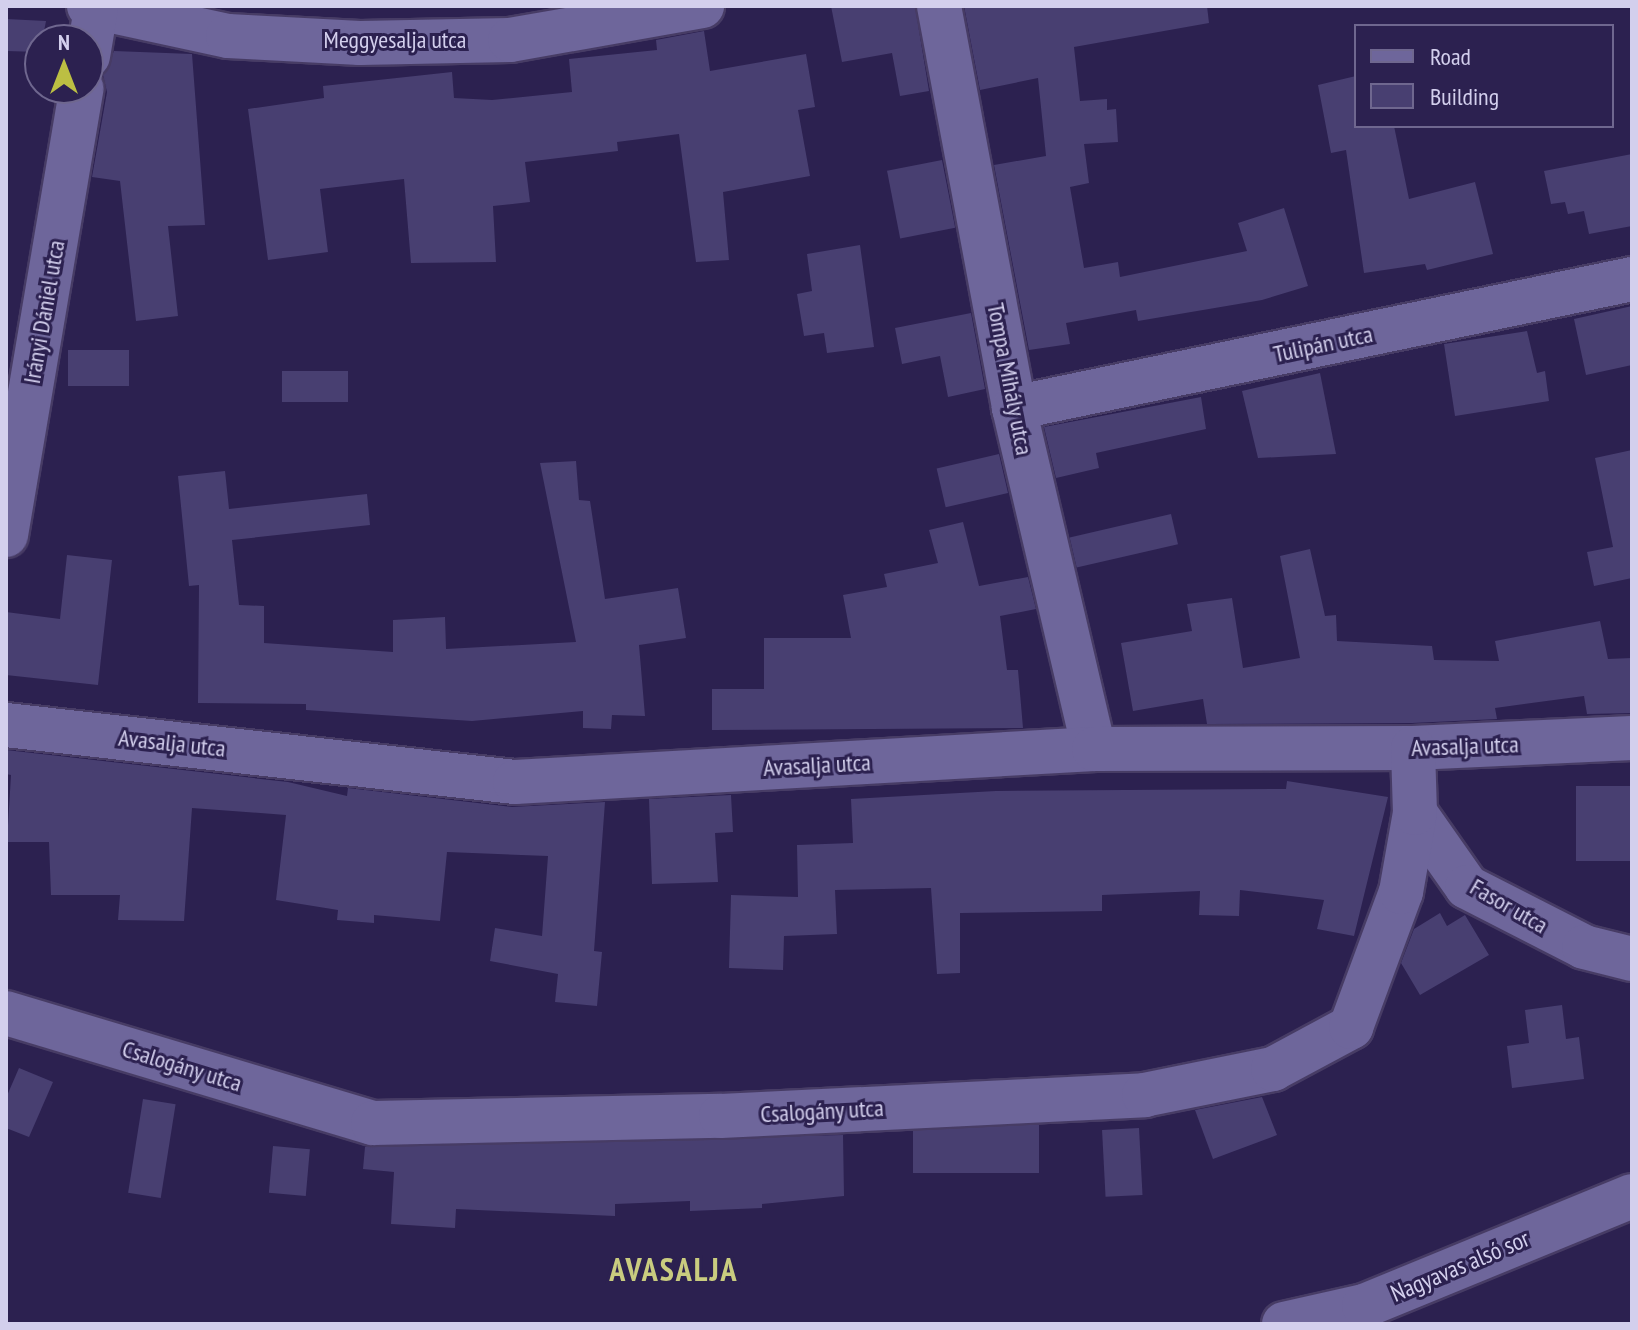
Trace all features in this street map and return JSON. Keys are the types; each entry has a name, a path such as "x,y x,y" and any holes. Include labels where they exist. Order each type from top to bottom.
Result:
{"street":[{"name":"Meggyesalja utca","path":"92,7 228,36 360,43 510,40 702,6"},
{"name":"Tompa Mihály utca","path":"939,6 1014,408 1094,749"},
{"name":"Irányi Dániel utca","path":"6,535 22,344 78,104"},
{"name":"Tulipán utca","path":"1014,408 1632,279"},
{"name":"Avasalja utca","path":"6,725 515,782 1094,749 1413,748 1632,738"},
{"name":"Csalogány utca","path":"6,1013 373,1123 721,1116 1144,1095 1273,1069 1351,1027 1401,892 1415,813 1413,748"},
{"name":"Fasor utca","path":"1415,813 1467,887 1584,947 1632,959"},
{"name":"Nagyavas alsó sor","path":"1284,1324 1364,1306 1632,1196"}],"building":[{"path":"831,6 915,6 929,91 900,96 892,53 842,62"},
{"path":"964,6 1207,6 1209,23 1074,47 1080,101 1107,99 1107,110 1116,109 1118,142 1084,144 1089,183 1070,187 1084,268 1118,262 1120,277 1247,251 1238,223 1284,208 1308,286 1262,300 1138,321 1136,310 1066,323 1070,344 1029,350 994,165 1046,156 1038,78 980,90"},
{"path":"6,19 46,21 45,24 24,24 24,52 6,51"},
{"path":"704,31 710,71 806,54 815,107 798,110 810,176 723,192 729,260 696,262 679,134 617,142 618,151 525,162 530,202 493,206 496,262 411,263 404,179 320,189 328,252 268,260 248,109 324,98 323,86 452,72 454,98 492,100 572,92 569,59 657,50 656,40"},
{"path":"114,51 192,54 205,225 168,226 178,316 136,321 120,181 92,177 107,92 104,73"},
{"path":"1354,76 1354,128 1394,128 1409,199 1475,182 1493,254 1427,270 1425,264 1364,273 1346,150 1331,153 1318,85"},
{"path":"1632,154 1632,226 1589,234 1584,211 1568,214 1565,202 1551,204 1544,171"},
{"path":"942,160 955,228 900,238 887,171"},
{"path":"860,245 874,347 827,353 824,333 804,336 797,294 812,291 807,254"},
{"path":"1632,306 1632,365 1586,375 1574,319"},
{"path":"971,313 985,389 948,397 940,356 902,364 895,328"},
{"path":"1527,331 1537,373 1545,371 1549,401 1455,416 1444,344"},
{"path":"68,350 129,350 129,386 68,386"},
{"path":"282,371 348,371 348,402 282,402"},
{"path":"1320,373 1336,454 1258,458 1242,391"},
{"path":"1201,397 1206,429 1096,453 1099,468 1056,478 1044,427"},
{"path":"1632,450 1632,578 1594,586 1587,552 1613,547 1595,458"},
{"path":"999,454 1008,493 946,507 937,468"},
{"path":"576,461 579,500 590,501 605,599 678,588 686,638 639,645 645,716 612,715 611,729 583,728 583,711 472,721 306,710 306,704 198,703 199,585 189,586 178,476 225,471 229,509 367,494 370,525 232,540 239,605 264,606 264,643 393,652 393,620 445,617 446,649 576,642 540,463"},
{"path":"1171,514 1178,544 1077,568 1070,537"},
{"path":"963,522 979,586 1028,577 1036,609 1000,616 1007,670 1018,670 1023,728 712,730 712,689 764,689 764,638 851,638 843,595 887,587 884,574 938,563 929,530"},
{"path":"1310,549 1325,616 1336,615 1337,641 1432,646 1434,660 1499,661 1495,641 1600,621 1608,659 1632,658 1632,713 1587,714 1584,696 1495,708 1497,719 1412,723 1207,724 1203,699 1133,711 1121,643 1192,631 1187,604 1232,598 1243,668 1300,658 1280,556"},
{"path":"67,555 112,560 98,685 6,675 6,612 60,619"},
{"path":"6,750 288,782 347,796 348,788 512,807 605,802 594,951 602,952 597,1006 555,1002 558,974 490,961 495,928 542,936 548,856 447,852 440,921 374,915 374,923 337,920 338,910 276,900 286,815 192,808 184,921 118,920 120,895 51,895 49,842 7,842 11,775 6,774"},
{"path":"1287,781 1388,797 1354,936 1317,929 1324,900 1240,890 1239,916 1199,915 1200,891 1102,895 1102,911 960,913 960,973 937,974 931,888 835,890 837,934 784,936 783,970 729,968 731,895 798,897 797,845 853,843 851,799 996,791 1286,789"},
{"path":"1576,786 1632,786 1632,861 1576,861"},
{"path":"731,795 733,832 715,833 718,882 652,884 649,799"},
{"path":"1440,913 1447,926 1465,915 1489,955 1420,995 1401,963 1414,929"},
{"path":"1562,1005 1566,1039 1579,1037 1584,1079 1512,1088 1507,1046 1529,1043 1525,1010"},
{"path":"19,1068 53,1082 29,1137 6,1128 6,1098"},
{"path":"1262,1097 1277,1135 1213,1159 1195,1110"},
{"path":"143,1099 176,1104 161,1198 128,1193"},
{"path":"913,1125 1039,1125 1039,1173 913,1173"},
{"path":"1139,1128 1143,1195 1106,1197 1102,1130"},
{"path":"843,1135 844,1196 762,1204 762,1208 690,1211 690,1201 615,1204 615,1216 456,1209 455,1228 391,1224 394,1172 363,1169 365,1147"},
{"path":"273,1146 310,1149 306,1196 269,1193"}],"district":[{"name":"AVASALJA","path":"674,1269"}]}
